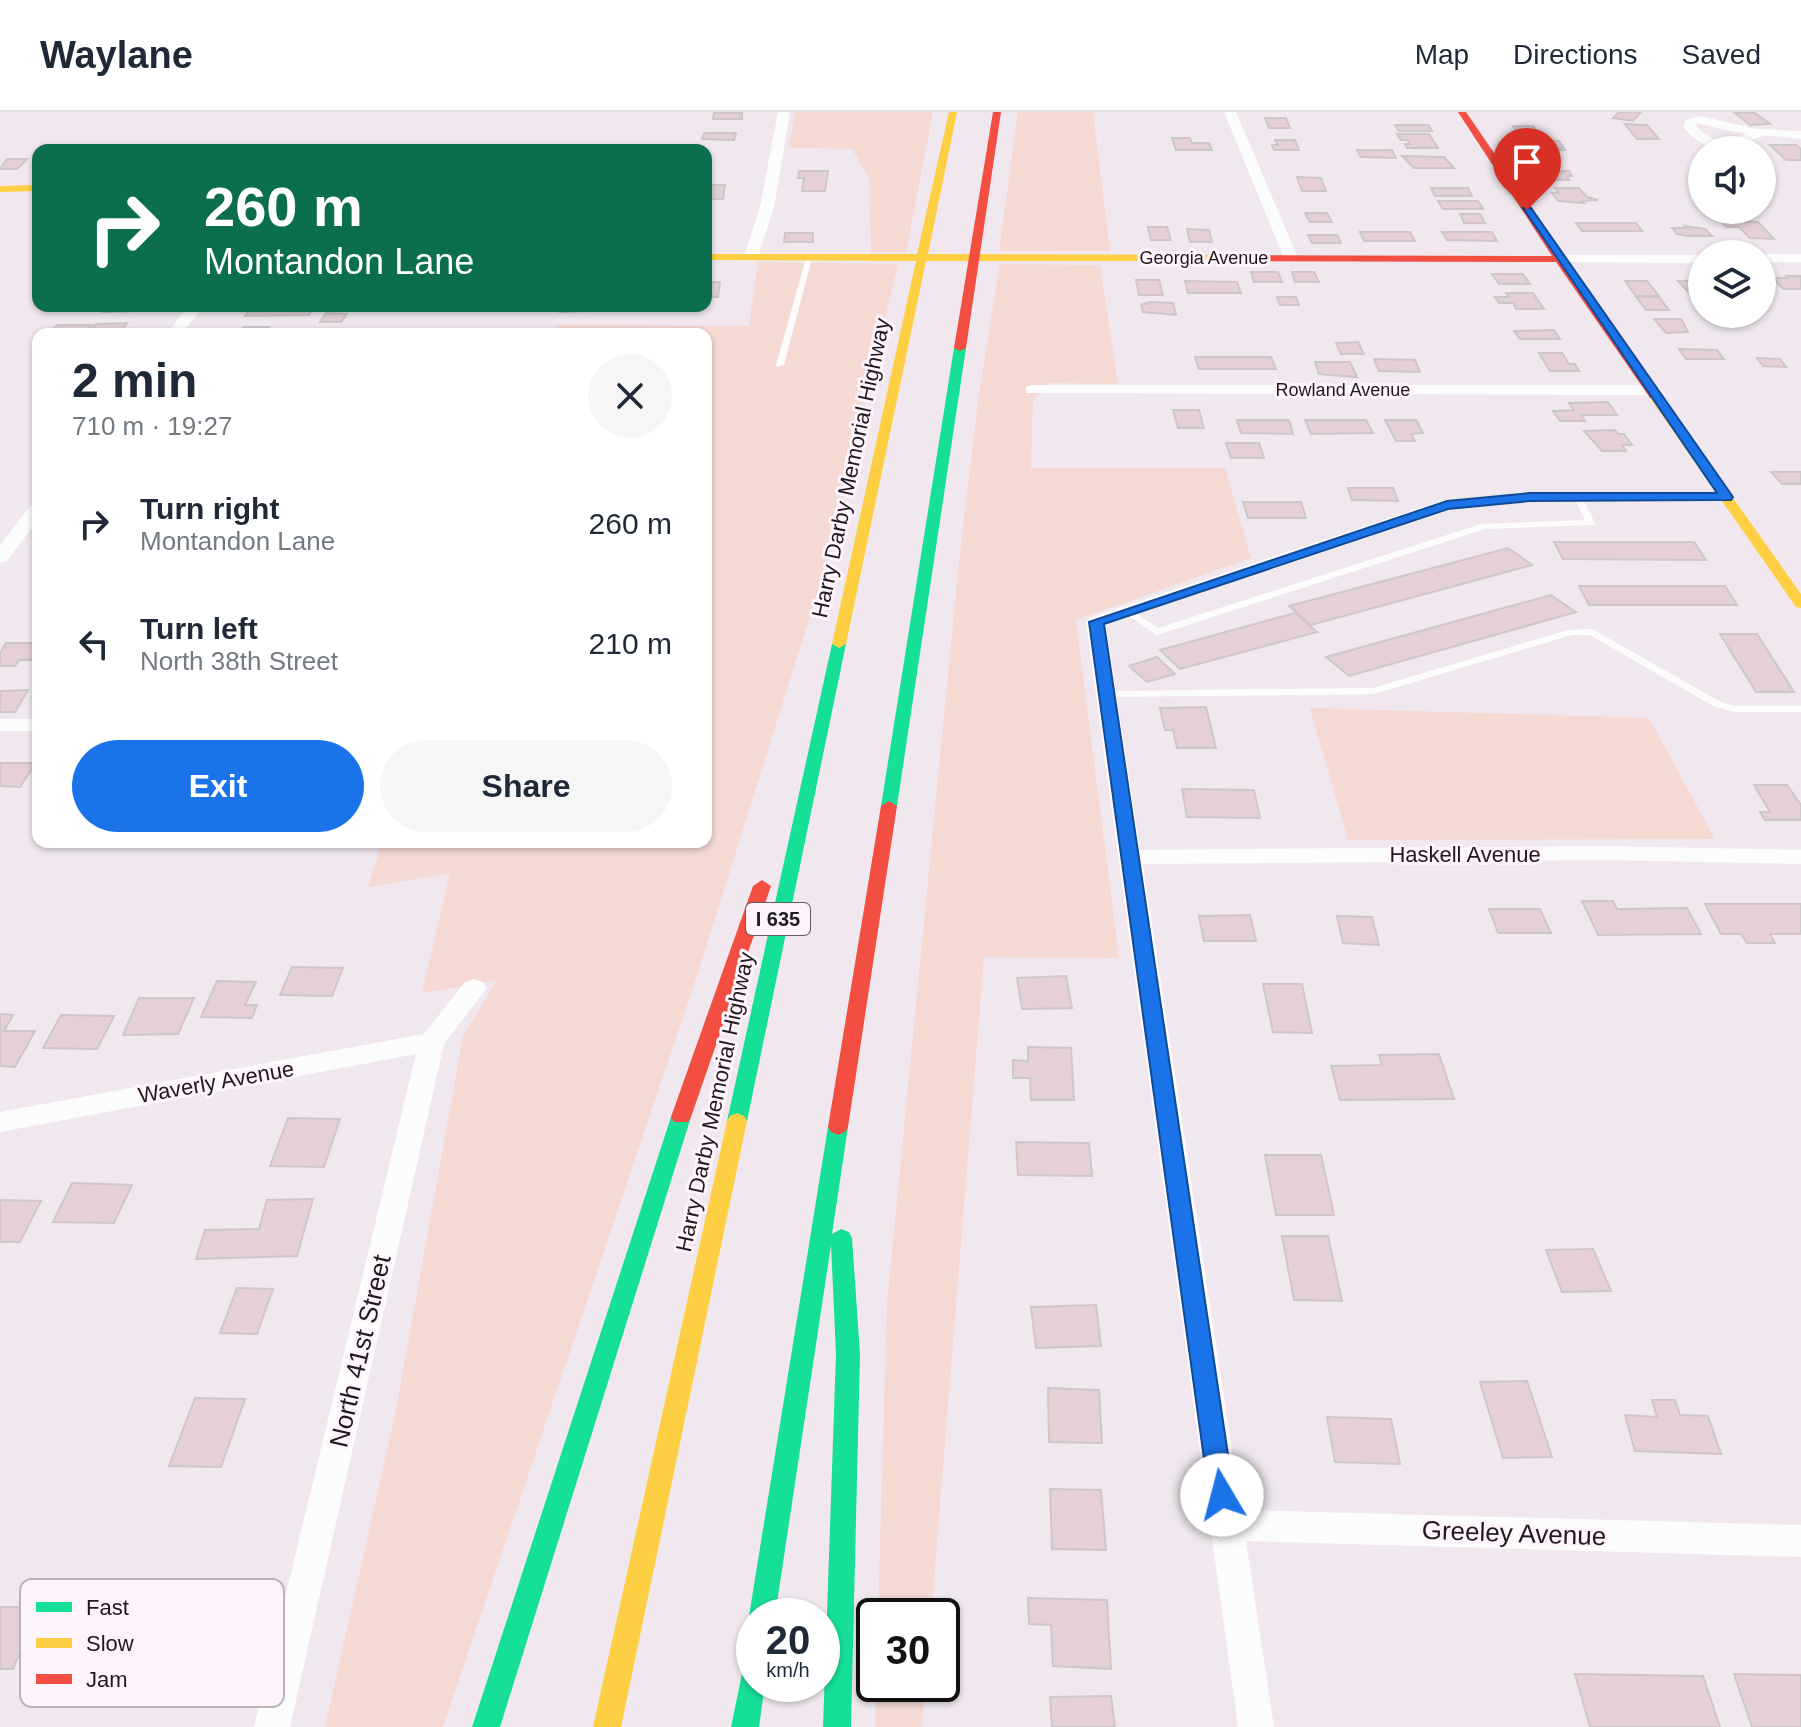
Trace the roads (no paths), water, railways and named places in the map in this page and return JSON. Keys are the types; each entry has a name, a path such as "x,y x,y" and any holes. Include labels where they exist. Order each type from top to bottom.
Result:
{"main road":[{"name":"Harry Darby Memorial Highway","path":"607,1727 953,112"},
{"path":"765,1598 997,112"},
{"path":"1462,112 1559,259 1654,390 1801,604"},
{"path":"0,189 32,188"},
{"name":"Georgia Avenue","path":"712,257 1559,259"},
{"path":"781,832 822,713"},
{"path":"486,1727 661,1173 770,861"},
{"path":"836,1157 848,1354 837,1727"},
{"path":"745,1727 749,1702"}],"street":[{"path":"751,257 767,207 784,112"},
{"path":"1230,112 1291,258"},
{"path":"1756,133 1735,145 1717,145 1704,141 1689,127 1690,122 1700,120 1756,133 1801,135"},
{"path":"1776,258 1801,258"},
{"name":"Georgia Avenue","path":"1559,259 1688,259"},
{"path":"179,328 191,312"},
{"name":"Rowland Avenue","path":"1032,390 1654,390"},
{"path":"1256,1727 1096,622 1447,505 1530,497 1726,497"},
{"path":"0,557 32,516"},
{"path":"0,725 32,725"},
{"name":"Haskell Avenue","path":"1130,857 1602,853 1801,857"},
{"name":"North 41st Street","path":"284,1676 432,1042 474,988"},
{"name":"Waverly Avenue","path":"0,1122 432,1042"},
{"name":"Greeley Avenue","path":"1226,1525 1801,1541"},
{"name":"North 41st Street","path":"272,1727 277,1707"}],"lane":[{"path":"780,365 809,258"},
{"path":"1128,612 1157,632 1484,526 1591,523 1578,497"},
{"path":"1106,694 1374,691 1571,632 1592,632 1717,704 1733,709 1801,709"}]}
